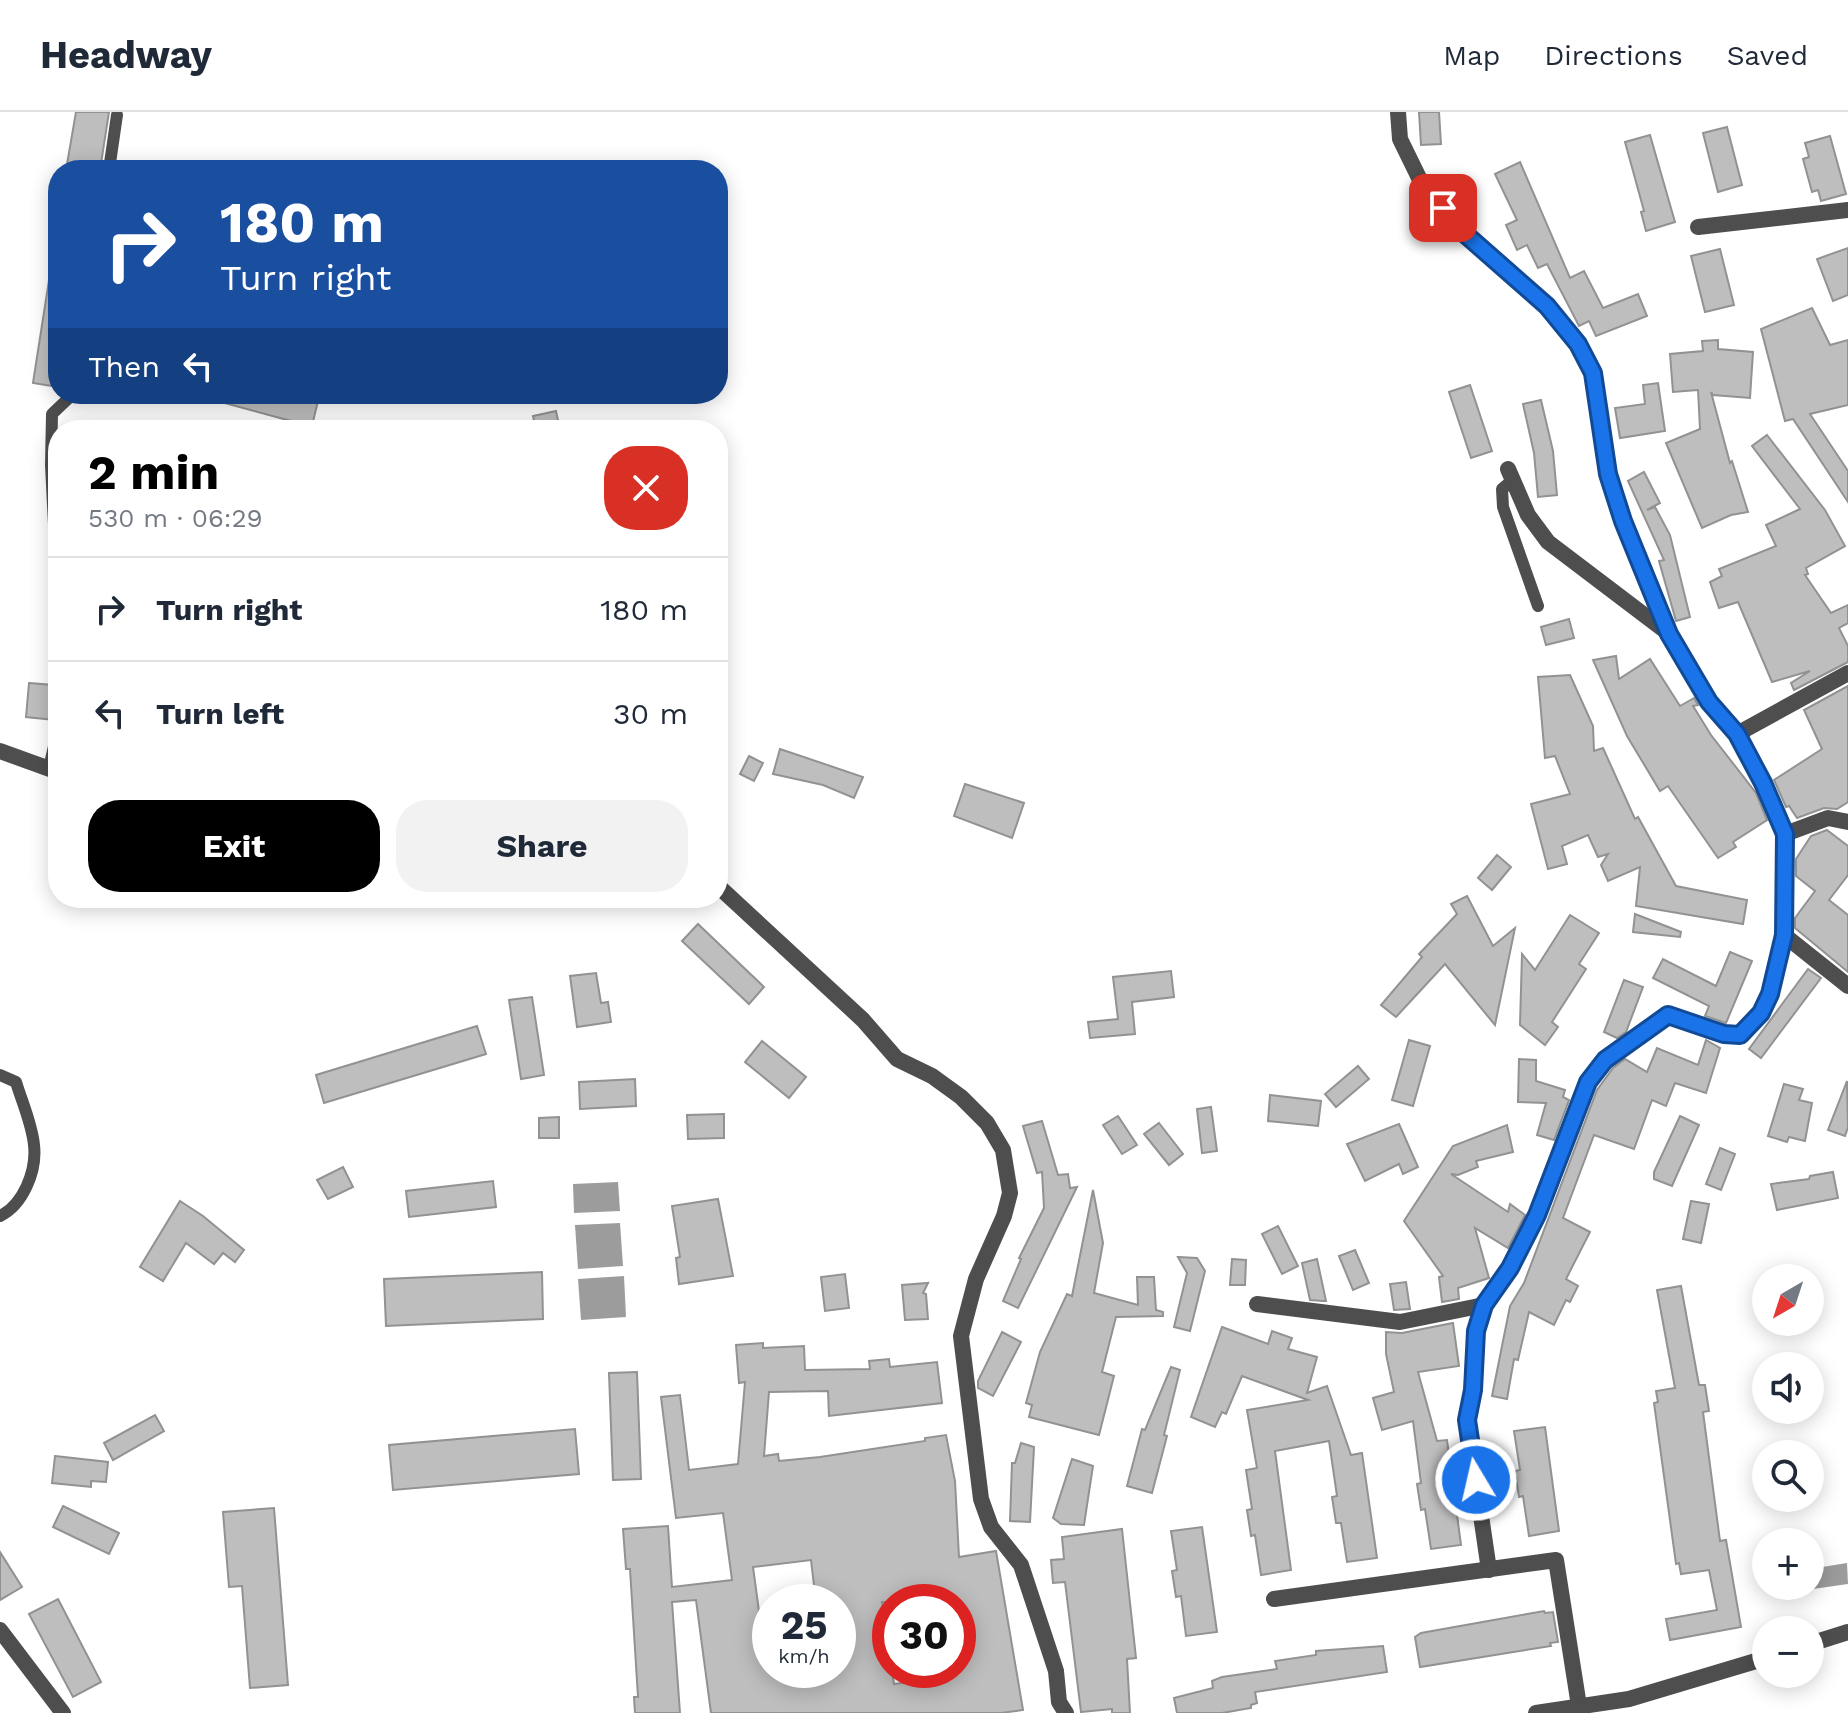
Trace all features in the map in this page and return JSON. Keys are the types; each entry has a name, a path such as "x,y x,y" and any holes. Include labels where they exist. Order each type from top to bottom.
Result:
{"street":[{"path":"1398,112 1400,139 1422,184 1464,233 1547,306 1578,344 1593,373 1608,474 1623,521 1669,634 1709,702 1737,734 1785,834 1784,935 1770,994 1761,1013 1740,1035 1724,1034 1668,1015 1605,1060 1588,1082 1537,1215 1510,1268 1484,1305 1476,1331 1473,1390 1467,1420 1489,1570"},
{"path":"1698,227 1848,210"},
{"path":"1511,475 1528,515 1548,542 1669,634"},
{"path":"1737,734 1848,673"},
{"path":"0,751 48,768"},
{"path":"1785,834 1828,818 1848,822"},
{"path":"728,895 863,1020 897,1059 932,1076 961,1097 987,1123 1003,1150 1010,1193 1004,1216 976,1279 961,1336 981,1499 991,1527 1021,1565 1056,1671 1059,1702 1066,1713"},
{"path":"1784,935 1848,986"},
{"path":"1257,1304 1400,1322 1484,1305"},
{"path":"1274,1599 1556,1560 1579,1706"},
{"path":"0,1630 63,1713"},
{"path":"1824,1640 1848,1632"},
{"path":"1536,1713 1629,1699 1752,1662"}],"lane":[{"path":"110,160 117,115"},
{"path":"52,420 52,414 62,404"},
{"path":"1511,475 1502,489 1503,507 1538,606"},
{"path":"0,1075 16,1082 35,1147 27,1187 14,1209 0,1216"}],"shaded area":[{"path":"618,1182 620,1211 574,1213 573,1184"},
{"path":"620,1223 623,1266 578,1269 575,1225"},
{"path":"624,1276 626,1317 581,1320 578,1279"},
{"path":"1847,1563 1848,1584 1824,1587 1824,1567"}],"building":[{"path":"76,112 109,112 102,160 68,160"},
{"path":"1419,112 1439,112 1441,144 1421,145"},
{"path":"1727,127 1742,185 1718,192 1703,133"},
{"path":"1650,135 1675,222 1646,231 1641,212 1644,211 1625,142"},
{"path":"1830,136 1846,194 1821,201 1818,190 1812,192 1803,159 1809,157 1805,143"},
{"path":"1520,162 1570,278 1584,271 1603,308 1638,294 1647,316 1596,336 1589,321 1579,326 1547,264 1538,268 1527,245 1517,250 1506,225 1517,220 1495,174"},
{"path":"1848,248 1848,295 1833,301 1817,259"},
{"path":"1720,249 1734,305 1705,312 1691,256"},
{"path":"48,286 48,385 33,383"},
{"path":"1812,308 1830,345 1848,340 1848,405 1810,414 1848,471 1848,502 1793,419 1785,421 1761,329"},
{"path":"1718,340 1718,349 1753,352 1750,398 1713,395 1711,392 1730,463 1732,461 1748,512 1731,515 1702,528 1666,443 1700,429 1698,390 1673,392 1670,354 1703,351 1702,341"},
{"path":"1658,383 1665,431 1620,438 1615,408 1645,404 1643,385"},
{"path":"1470,385 1492,451 1471,458 1449,392"},
{"path":"1541,400 1553,451 1557,495 1538,497 1534,453 1523,404"},
{"path":"228,404 317,404 313,420 287,420"},
{"path":"556,411 558,420 534,420 533,416"},
{"path":"1767,435 1825,510 1845,546 1806,568 1808,574 1805,575 1831,613 1848,605 1848,623 1839,628 1848,646 1848,662 1794,690 1791,683 1810,671 1772,682 1738,602 1719,608 1710,582 1722,576 1719,569 1776,546 1766,525 1800,509 1752,446"},
{"path":"1644,472 1660,503 1647,510 1655,507 1670,535 1690,617 1676,621 1659,561 1664,560 1628,481"},
{"path":"1569,619 1574,638 1546,645 1541,627"},
{"path":"1616,656 1619,679 1650,659 1680,706 1694,698 1698,705 1693,706 1711,735 1756,793 1767,820 1733,842 1736,847 1718,858 1668,786 1660,791 1627,736 1593,660"},
{"path":"1570,675 1593,726 1594,751 1603,748 1635,819 1638,817 1676,886 1747,900 1743,924 1636,906 1640,867 1608,881 1601,865 1608,854 1598,857 1588,835 1562,846 1567,864 1548,869 1531,804 1570,794 1555,756 1545,758 1538,677"},
{"path":"29,683 48,685 48,719 26,717"},
{"path":"1848,686 1848,802 1837,809 1824,808 1797,818 1789,806 1786,807 1774,780 1822,749 1804,710"},
{"path":"780,749 863,777 854,798 823,785 773,774"},
{"path":"749,756 763,763 754,781 740,774"},
{"path":"965,784 1024,803 1012,838 954,816"},
{"path":"1827,830 1848,846 1848,875 1829,900 1848,915 1848,972 1795,928 1795,918 1815,891 1796,876 1796,859 1811,836"},
{"path":"1497,855 1511,867 1492,890 1478,878"},
{"path":"1467,896 1493,946 1515,928 1495,1025 1445,964 1396,1017 1381,1005 1422,957 1419,954 1457,914 1451,904"},
{"path":"1635,914 1681,932 1680,937 1633,932"},
{"path":"1570,915 1599,933 1579,964 1586,969 1552,1022 1558,1027 1545,1045 1520,1025 1522,954 1535,970"},
{"path":"698,924 764,987 749,1004 682,941"},
{"path":"1730,952 1752,961 1726,1023 1705,1016 1709,1006 1653,978 1663,959 1716,986"},
{"path":"1808,969 1821,978 1761,1058 1749,1049"},
{"path":"1171,971 1174,997 1132,1002 1135,1034 1090,1038 1088,1022 1118,1019 1113,977"},
{"path":"596,973 601,1003 608,1002 611,1022 577,1027 570,976"},
{"path":"1624,980 1643,987 1626,1032 1617,1038 1604,1032"},
{"path":"532,997 544,1075 521,1079 509,1000"},
{"path":"477,1026 486,1054 324,1103 316,1075"},
{"path":"1409,1040 1430,1046 1413,1106 1392,1100"},
{"path":"1706,1040 1720,1048 1706,1093 1675,1083 1666,1106 1652,1100 1634,1149 1594,1135 1563,1218 1590,1232 1566,1279 1578,1286 1570,1302 1566,1300 1554,1325 1529,1312 1518,1360 1514,1359 1507,1399 1492,1396 1510,1306 1524,1283 1597,1090 1613,1068 1625,1059 1647,1072 1657,1048 1698,1065"},
{"path":"762,1041 806,1077 789,1098 745,1062"},
{"path":"1519,1059 1536,1060 1536,1081 1565,1090 1563,1097 1569,1100 1554,1140 1537,1135 1546,1103 1518,1102"},
{"path":"1358,1066 1369,1079 1336,1107 1325,1094"},
{"path":"635,1079 636,1106 580,1109 579,1082"},
{"path":"1847,1081 1848,1127 1845,1136 1828,1130"},
{"path":"1784,1084 1803,1089 1799,1100 1812,1103 1805,1141 1789,1137 1787,1142 1768,1136"},
{"path":"1270,1095 1321,1101 1318,1126 1268,1121"},
{"path":"1211,1107 1217,1151 1202,1153 1197,1109"},
{"path":"724,1114 724,1138 688,1139 687,1115"},
{"path":"1118,1116 1137,1145 1122,1154 1103,1125"},
{"path":"1680,1116 1699,1125 1672,1186 1654,1179 1654,1172"},
{"path":"559,1117 559,1138 539,1138 539,1118"},
{"path":"1042,1121 1058,1175 1068,1174 1070,1188 1077,1187 1018,1308 1003,1301 1019,1258 1044,1208 1042,1172 1037,1173 1023,1126"},
{"path":"1159,1123 1183,1154 1169,1165 1144,1134"},
{"path":"1399,1124 1418,1167 1403,1174 1399,1164 1365,1181 1347,1144"},
{"path":"1507,1125 1513,1152 1476,1161 1478,1167 1458,1175 1451,1174 1508,1212 1510,1204 1525,1215 1508,1248 1475,1228 1489,1278 1458,1288 1459,1299 1442,1302 1439,1277 1443,1276 1404,1221 1453,1146"},
{"path":"1720,1148 1735,1154 1721,1190 1706,1184"},
{"path":"343,1167 353,1187 328,1199 317,1180"},
{"path":"1833,1172 1838,1198 1777,1210 1771,1184"},
{"path":"493,1181 496,1207 409,1217 406,1191"},
{"path":"1093,1190 1103,1243 1094,1293 1138,1305 1137,1277 1154,1277 1156,1310 1163,1312 1163,1316 1116,1317 1102,1372 1114,1376 1099,1435 1029,1417 1032,1405 1026,1403 1040,1352 1067,1294 1072,1296"},
{"path":"718,1199 733,1276 679,1284 676,1258 680,1257 672,1206"},
{"path":"180,1201 244,1250 235,1262 223,1253 214,1264 186,1243 163,1281 140,1267"},
{"path":"1691,1201 1709,1204 1701,1243 1683,1239"},
{"path":"1278,1226 1298,1266 1282,1274 1262,1234"},
{"path":"1355,1250 1369,1283 1353,1290 1339,1256"},
{"path":"1178,1257 1197,1258 1205,1271 1190,1331 1174,1327 1187,1273"},
{"path":"1232,1259 1246,1260 1245,1285 1230,1285"},
{"path":"1317,1259 1326,1301 1310,1300 1302,1263"},
{"path":"542,1272 543,1319 386,1326 384,1279"},
{"path":"845,1274 849,1308 825,1311 821,1277"},
{"path":"1406,1282 1410,1309 1394,1310 1390,1284"},
{"path":"928,1283 923,1293 926,1294 928,1319 905,1320 902,1285"},
{"path":"1681,1286 1699,1385 1705,1385 1709,1411 1703,1412 1720,1541 1726,1540 1741,1627 1670,1640 1666,1619 1717,1610 1709,1570 1681,1574 1679,1563 1676,1564 1654,1403 1658,1402 1656,1391 1675,1388 1657,1290"},
{"path":"1453,1323 1459,1366 1418,1372 1437,1441 1447,1440 1461,1545 1431,1549 1425,1509 1421,1510 1417,1484 1421,1483 1413,1421 1382,1430 1373,1398 1394,1392 1386,1354 1386,1332 1402,1333"},
{"path":"1222,1327 1268,1344 1272,1331 1292,1338 1288,1349 1317,1357 1307,1393 1327,1386 1351,1455 1362,1453 1377,1558 1347,1562 1341,1523 1336,1523 1332,1497 1337,1496 1329,1441 1275,1451 1291,1570 1261,1575 1255,1535 1251,1536 1247,1510 1252,1509 1246,1470 1257,1468 1247,1410 1308,1400 1242,1376 1226,1414 1222,1412 1215,1427 1191,1417"},
{"path":"1002,1332 1021,1342 993,1396 978,1388 978,1381"},
{"path":"763,1343 763,1348 804,1346 805,1370 870,1369 869,1361 889,1359 890,1367 937,1362 942,1403 829,1416 828,1391 769,1392 764,1456 778,1454 779,1461 820,1457 946,1435 955,1481 959,1557 996,1551 1023,1710 1001,1713 711,1713 696,1600 672,1602 680,1713 635,1713 634,1697 638,1697 630,1569 626,1569 623,1529 668,1526 672,1587 732,1580 723,1513 676,1518 661,1397 680,1395 689,1470 738,1464 745,1382 739,1383 736,1345"},
{"path":"1171,1367 1180,1370 1152,1493 1127,1486 1142,1429 1145,1430"},
{"path":"637,1372 641,1479 613,1480 609,1373"},
{"path":"155,1415 164,1431 113,1460 104,1443"},
{"path":"1545,1427 1559,1531 1529,1536 1523,1496 1519,1497 1515,1471 1520,1470 1514,1431"},
{"path":"575,1429 579,1474 393,1490 389,1445"},
{"path":"1021,1443 1034,1447 1030,1522 1010,1521 1012,1463 1015,1463"},
{"path":"55,1456 108,1462 106,1482 91,1481 91,1487 52,1483"},
{"path":"1072,1459 1093,1466 1084,1525 1061,1524 1053,1518"},
{"path":"63,1506 119,1533 109,1554 53,1527"},
{"path":"274,1508 288,1685 250,1688 242,1586 229,1587 223,1512"},
{"path":"1202,1527 1217,1632 1186,1636 1181,1596 1176,1597 1172,1571 1177,1570 1171,1531"},
{"path":"1122,1529 1136,1658 1127,1659 1130,1713 1112,1713 1112,1709 1081,1712 1065,1582 1053,1583 1051,1560 1064,1559 1062,1537"},
{"path":"0,1552 22,1587 0,1600"},
{"path":"58,1599 101,1682 73,1697 29,1614"},
{"path":"1544,1611 1553,1612 1558,1642 1550,1643 1551,1646 1420,1667 1415,1637 1421,1633"},
{"path":"1383,1646 1387,1672 1255,1692 1257,1703 1251,1708 1222,1713 1177,1713 1174,1698 1213,1688 1212,1681 1222,1677 1277,1669 1275,1661 1316,1655 1316,1651"}],"route":[{"path":"1443,208 1464,233 1547,306 1578,344 1593,373 1608,474 1623,521 1669,634 1709,702 1737,734 1785,834 1786,853 1783,876 1784,935 1770,994 1750,1027 1740,1035 1724,1034 1668,1015 1605,1060 1588,1082 1537,1215 1510,1268 1484,1305 1476,1331 1473,1390 1467,1420 1476,1480"}]}
